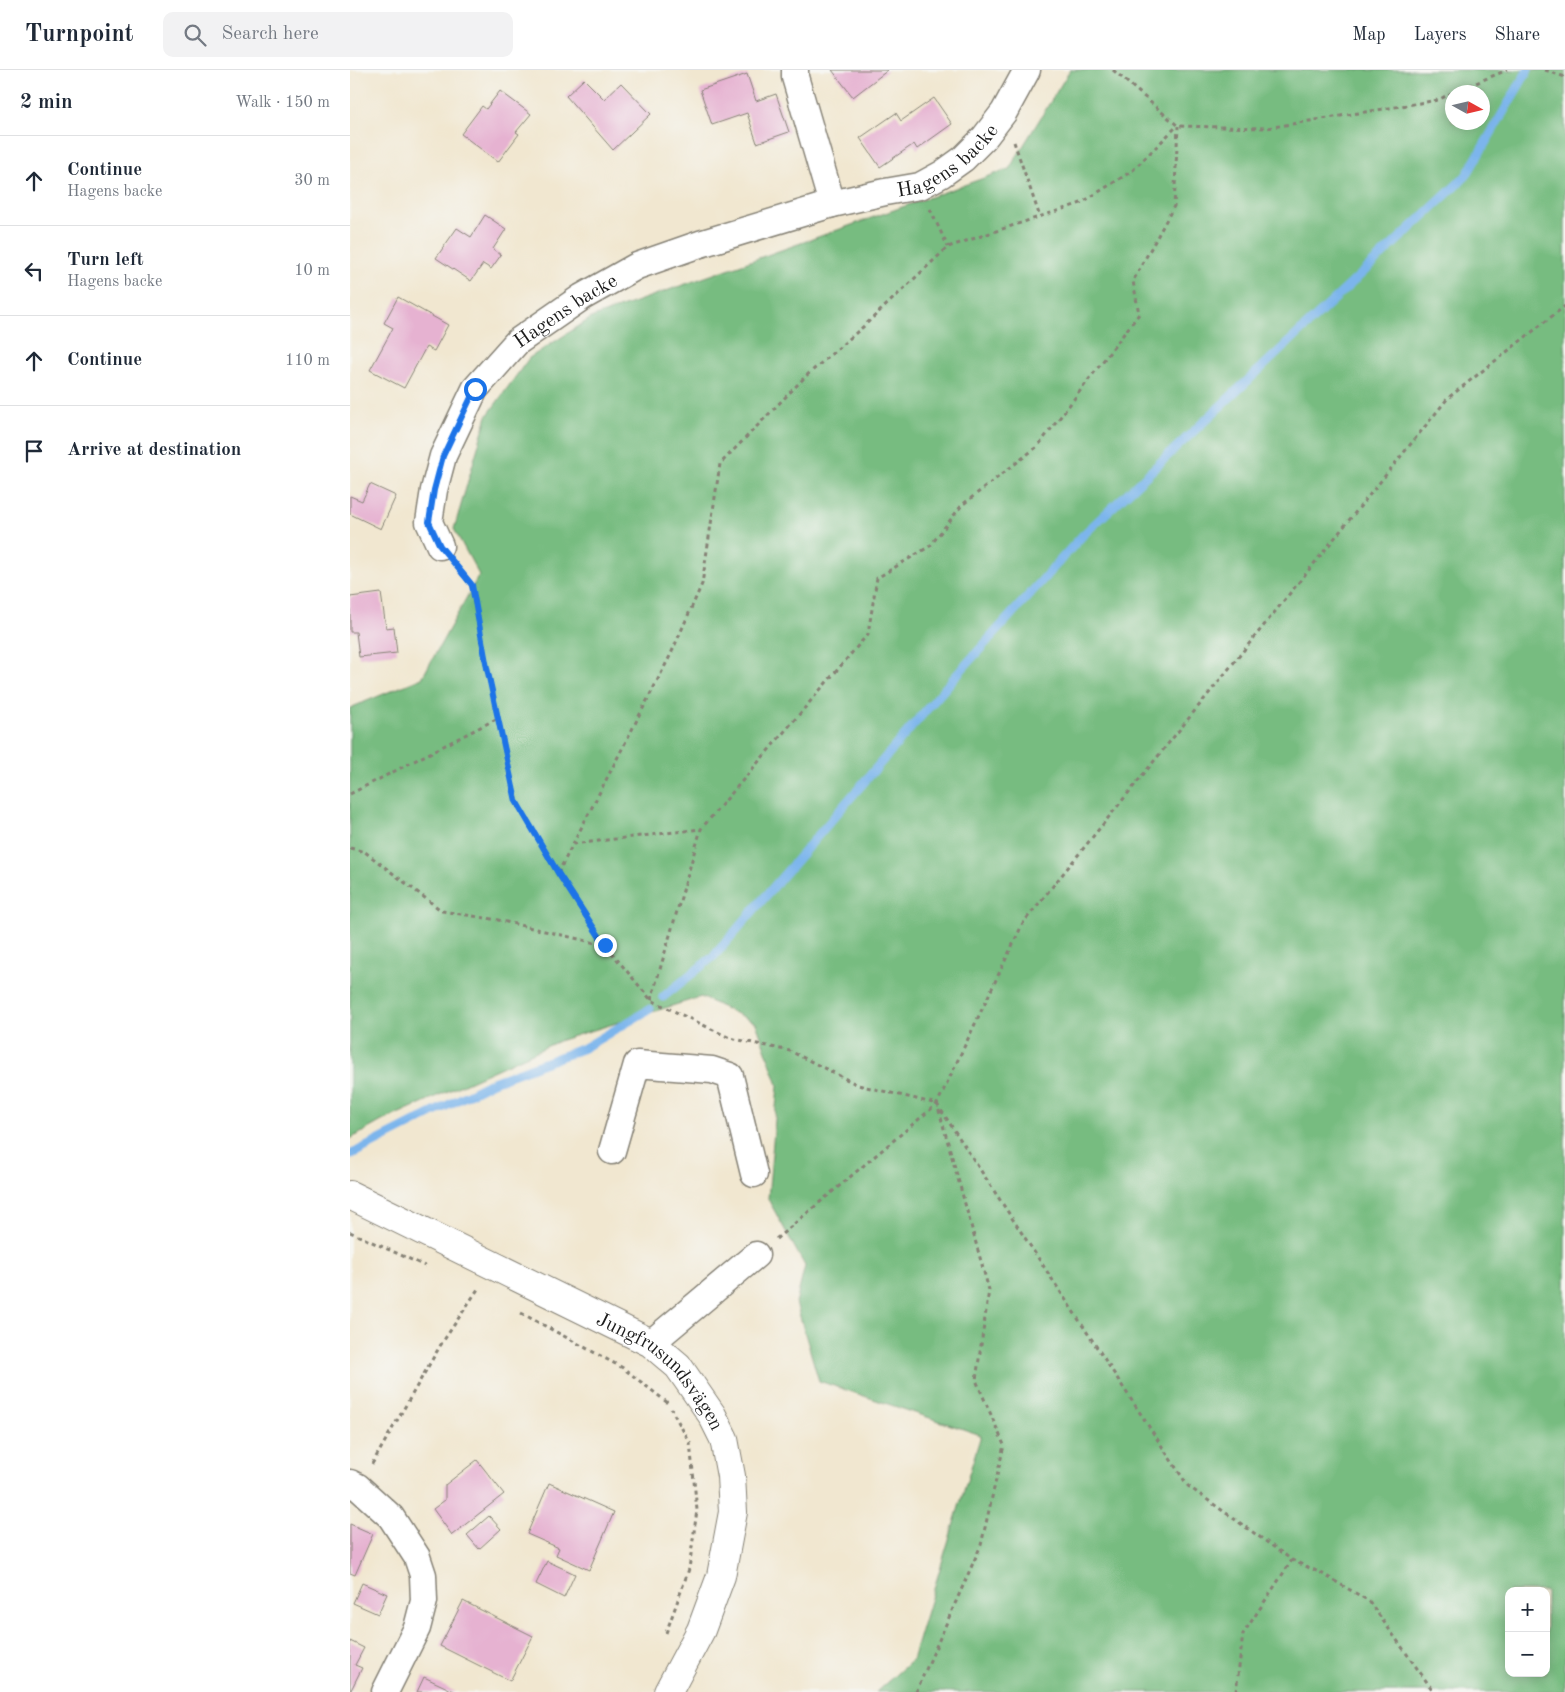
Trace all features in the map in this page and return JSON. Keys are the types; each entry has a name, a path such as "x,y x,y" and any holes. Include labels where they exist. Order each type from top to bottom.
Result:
{"street":[{"path":"795,70 832,204"},
{"name":"Hagens backe","path":"440,546 429,522 434,490 443,456 475,389 517,342 582,297 637,266 700,244 832,204 920,186 942,174 963,159 984,138 1004,112 1027,70"},
{"path":"612,1151 637,1064 712,1070 730,1076 754,1174"},
{"name":"Jungfrusundsvägen","path":"350,1195 652,1343 678,1366 712,1415 724,1439 732,1476 733,1512 721,1576 700,1630 668,1692"},
{"path":"652,1343 756,1255"},
{"path":"354,1485 391,1517 417,1558 423,1575 424,1601 416,1628 385,1692"}],"path":[{"path":"1113,70 1178,126 1267,128 1438,100 1445,97"},
{"path":"1472,85 1507,70"},
{"path":"1545,70 1565,77"},
{"path":"1004,112 1040,217"},
{"path":"558,873 670,656 702,584 720,464 806,376 864,326 948,248 1081,204 1132,171 1178,126"},
{"path":"651,1000 701,829 868,634 877,578 930,546 962,505 1038,446 1139,314 1133,281 1174,206 1178,126"},
{"path":"920,186 948,248"},
{"path":"756,1255 937,1104 1023,923 1448,398 1565,306"},
{"path":"440,546 472,585 516,801 558,873 605,945 651,1000 730,1038 790,1050 858,1086 937,1104 1188,1486 1292,1560 1321,1573 1368,1601 1434,1692"},
{"path":"350,794 498,718"},
{"path":"573,844 701,829"},
{"path":"350,848 365,852 442,911 498,920 605,945"},
{"path":"916,1692 981,1544 1004,1445 976,1380 989,1290 937,1104"},
{"path":"350,1232 432,1269"},
{"path":"354,1485 440,1346 478,1289 486,1294"},
{"path":"520,1312 623,1368 668,1403 690,1443 696,1493 696,1518 688,1569 663,1641"},
{"path":"1236,1692 1243,1634 1292,1560"}],"green space":[{"path":"1070,70 1565,70 1565,1692 876,1692 912,1660 981,1435 819,1381 796,1303 805,1266 768,1199 778,1085 756,1023 701,997 561,1040 382,1121 350,1139 350,708 422,678 479,575 454,529 487,416 529,358 593,317 1009,169"}],"building":[{"path":"832,70 888,70 853,97"},
{"path":"747,74 756,101 776,94 789,132 757,143 747,113 712,125 700,90"},
{"path":"584,79 604,99 621,83 651,114 613,150 566,96"},
{"path":"500,91 531,114 516,132 519,134 498,162 461,134 482,106 486,109"},
{"path":"934,98 952,124 917,149 914,144 880,167 860,138 896,113 901,121"},
{"path":"485,215 506,229 493,249 501,255 491,269 483,264 471,281 436,258 457,228 471,237"},
{"path":"398,297 448,325 434,351 426,347 404,388 370,370 393,328 384,323"},
{"path":"370,484 396,496 381,529 350,514 350,496 362,501"},
{"path":"381,593 386,628 394,627 397,653 359,657 356,632 350,632 350,597"},
{"path":"477,1460 504,1494 452,1535 433,1509 445,1500 445,1485"},
{"path":"549,1483 614,1512 589,1570 556,1555 559,1548 527,1534"},
{"path":"489,1516 501,1529 479,1549 467,1535"},
{"path":"350,1524 373,1534 355,1575 350,1573"},
{"path":"547,1561 575,1574 564,1598 536,1584"},
{"path":"362,1583 387,1594 378,1614 353,1603"},
{"path":"463,1601 533,1636 510,1681 440,1646"},
{"path":"350,1641 364,1648 355,1665 362,1668 350,1692"},
{"path":"424,1677 456,1692 417,1692"}],"waterway":[{"path":"663,997 714,956 953,679 1083,535 1466,176 1528,70"},
{"path":"350,1155 493,1082 584,1048 650,1009"}],"route":[{"path":"475,389 443,456 434,490 429,522 440,546 472,585 487,668 516,801 558,873 605,945"}]}
